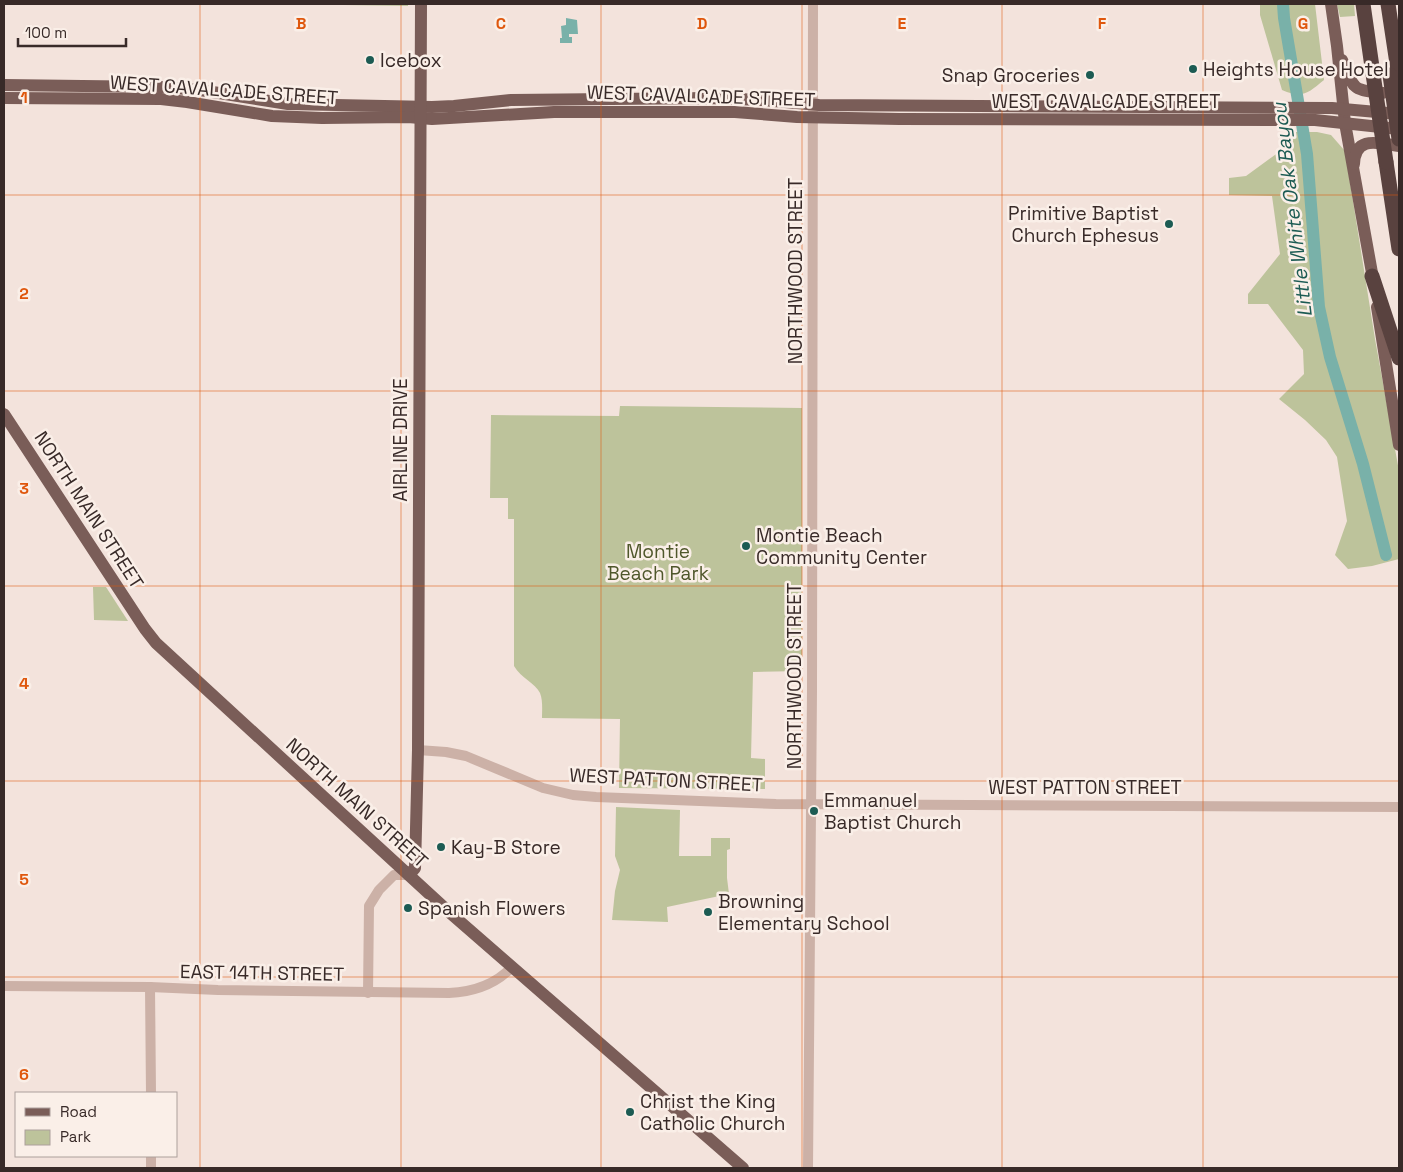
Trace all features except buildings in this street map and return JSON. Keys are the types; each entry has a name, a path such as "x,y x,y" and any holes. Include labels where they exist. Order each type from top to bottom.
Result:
{"highway":[{"path":"1363,4 1399,249"},
{"path":"1379,4 1394,76"},
{"path":"1388,4 1399,139"},
{"path":"1372,276 1399,358"}],"main road":[{"name":"AIRLINE DRIVE","path":"409,875 415,868 418,750 421,4"},
{"path":"1330,4 1337,46 1345,123 1399,445"},
{"path":"1337,46 1350,82 1355,88 1363,92 1399,95"},
{"name":"WEST CAVALCADE STREET","path":"4,85 173,87 288,104 420,112 470,118 554,112 573,107 600,106 605,103 606,105 650,98 762,100 813,111 1243,121 1280,120 1343,108 1399,114"},
{"name":"WEST CAVALCADE STREET","path":"4,98 161,99 287,117 420,112 454,106 511,100 711,112 1280,107 1315,114 1345,123 1399,129"},
{"path":"711,98 711,112"},
{"path":"287,117 288,104"},
{"path":"1242,107 1243,121"},
{"path":"1354,168 1354,156 1357,150 1364,144 1399,146"},
{"name":"NORTH MAIN STREET","path":"4,414 134,613 156,643 409,875 743,1168"}],"street":[{"name":"NORTHWOOD STREET","path":"808,1168 813,4"},
{"name":"WEST PATTON STREET","path":"418,750 466,756 544,788 573,795 715,802 811,804 1399,807"},
{"path":"368,993 369,906 379,890 394,875 409,875"},
{"name":"EAST 14TH STREET","path":"4,986 150,987 449,994 470,991 495,981 512,967"},
{"path":"150,987 151,1092"}],"green space":[{"path":"408,4 408,6 343,5"},
{"path":"1260,4 1315,4 1324,80 1309,91 1295,94 1282,90 1260,15"},
{"path":"1337,4 1354,4 1355,16 1340,17"},
{"path":"1288,132 1317,132 1331,135 1345,151 1375,339 1399,471 1399,559 1372,566 1348,569 1335,555 1347,521 1337,457 1326,440 1279,399 1304,374 1303,350 1268,304 1248,304 1248,294 1280,254 1272,196 1229,195 1229,178 1246,176 1279,152"},
{"name":"Montie Beach Park","path":"620,406 802,408 802,671 753,672 751,758 765,759 765,789 619,788 620,719 542,718 540,693 514,666 514,519 508,519 508,498 490,498 491,415 619,416"},
{"path":"93,587 106,587 128,621 94,620"},
{"path":"616,807 680,810 679,856 711,856 711,838 730,838 730,849 727,850 729,894 667,907 668,922 612,920 615,891 620,870 615,856"}],"water":[{"path":"566,18 577,20 578,34 569,34 569,37 572,37 572,43 560,43 560,38 562,38 561,26 566,25"}],"waterway":[{"name":"Little White Oak Bayou","path":"1283,4 1307,154 1319,307 1330,357 1363,464 1386,555"}],"place":[{"name":"Icebox","path":"370,60"},
{"name":"Heights House Hotel","path":"1193,69"},
{"name":"Snap Groceries","path":"1090,75"},
{"name":"Primitive Baptist Church Ephesus","path":"1169,224"},
{"name":"Montie Beach Community Center","path":"746,546"},
{"name":"Emmanuel Baptist Church","path":"814,811"},
{"name":"Kay-B Store","path":"441,847"},
{"name":"Spanish Flowers","path":"408,908"},
{"name":"Browning Elementary School","path":"708,912"},
{"name":"Christ the King Catholic Church","path":"630,1112"}]}
